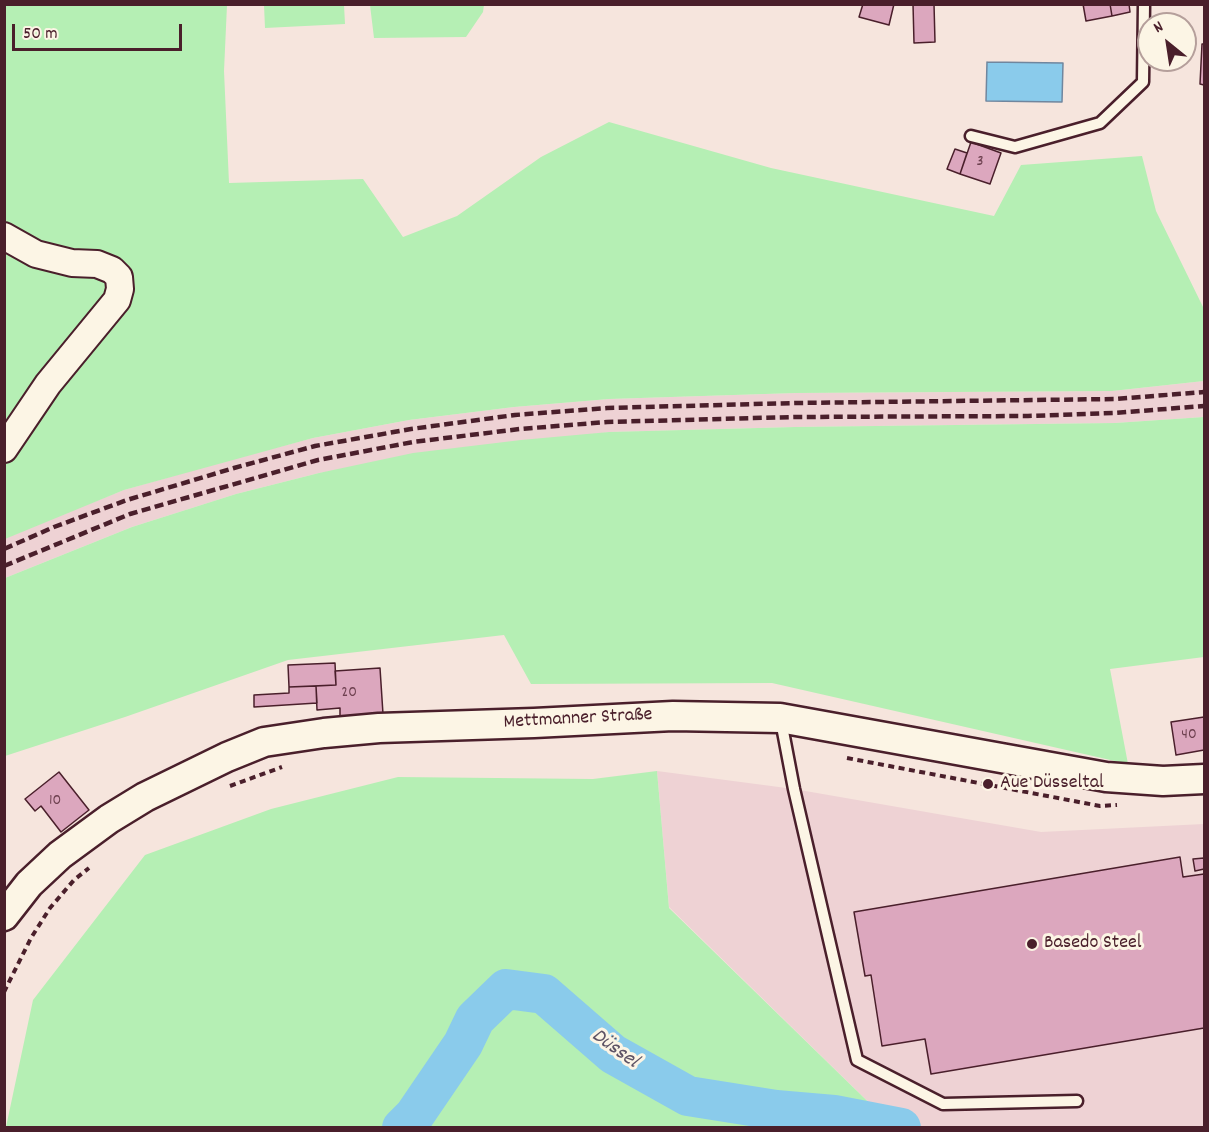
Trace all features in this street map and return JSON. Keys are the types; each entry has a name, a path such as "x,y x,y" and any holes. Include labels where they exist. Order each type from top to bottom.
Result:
{"main road":[{"name":"Mettmanner Straße","path":"4,916 29,884 60,855 109,819 183,777 226,757 264,742 324,733 379,728 673,716 780,718 1106,777 1163,781 1204,779"}],"street":[{"path":"4,236 36,254 72,263 97,264 112,270 119,277 120,289 117,300 48,384 4,449"}],"lane":[{"path":"972,136 1016,147 1100,123 1143,82 1144,4"},
{"path":"780,718 857,1060 943,1104 1077,1101"}],"path":[{"path":"844,758 1100,806 1121,805"},
{"path":"226,787 287,765"},
{"path":"4,992 30,938 50,908 74,880 92,866"}],"shaded area":[{"path":"1204,381 1204,417 1115,423 609,432 319,473 236,494 132,527 5,578 4,539 124,490 313,438 409,420 514,407 609,399 796,393 1112,391"},
{"path":"657,771 794,789 1041,832 1204,824 1204,1127 894,1127 669,907"}],"green space":[{"path":"370,4 484,5 483,12 466,37 374,38"},
{"path":"4,5 227,5 224,71 229,183 363,179 403,237 457,216 541,157 609,122 771,168 994,216 1021,165 1142,156 1156,211 1204,309 1204,381 1112,391 796,393 609,399 514,407 409,420 313,438 124,490 5,539"},
{"path":"264,5 344,5 345,24 265,28"},
{"path":"1204,417 1204,657 1110,669 1128,764 772,683 531,684 504,635 288,660 5,756 5,578 132,527 236,494 413,453 609,432 1115,423"},
{"path":"657,771 669,908 894,1127 6,1127 33,1000 145,855 271,809 398,777 593,779"}],"water":[{"path":"987,62 1063,63 1062,102 986,101"}],"building":[{"path":"863,4 894,4 889,25 859,17"},
{"path":"913,4 934,4 935,42 914,43"},
{"path":"1083,4 1110,4 1112,16 1086,21"},
{"path":"1110,4 1129,4 1130,12 1112,16"},
{"path":"1202,44 1204,44 1204,85 1200,84"},
{"path":"971,142 1001,153 990,184 960,174"},
{"path":"955,149 967,153 960,174 947,169"},
{"path":"335,663 336,685 289,687 288,665"},
{"path":"380,668 383,714 340,717 340,708 317,710 316,686 336,685 335,671"},
{"path":"316,686 317,703 254,707 254,695 289,693 289,687"},
{"path":"1204,717 1204,750 1176,755 1171,722"},
{"path":"59,772 89,810 61,832 41,806 35,811 25,799"},
{"name":"Basedo Steel","path":"1180,857 1183,877 1204,874 1204,1028 931,1074 925,1039 882,1046 871,975 865,976 854,912"},
{"path":"1204,858 1204,869 1195,871 1193,859"}],"waterway":[{"name":"Düssel","path":"402,1128 414,1116 463,1044 475,1019 506,989 544,994 613,1054 688,1096 776,1110 834,1115 901,1128"}],"railway":[{"path":"4,549 54,527 127,500 315,446 411,429 515,415 607,408 1115,399 1204,392"},
{"path":"4,566 130,514 318,460 413,442 520,429 607,422 794,417 1028,416 1114,413 1204,406"}],"place":[{"name":"Aue Düsseltal","path":"988,784"},
{"name":"Basedo Steel","path":"1032,944"}]}
